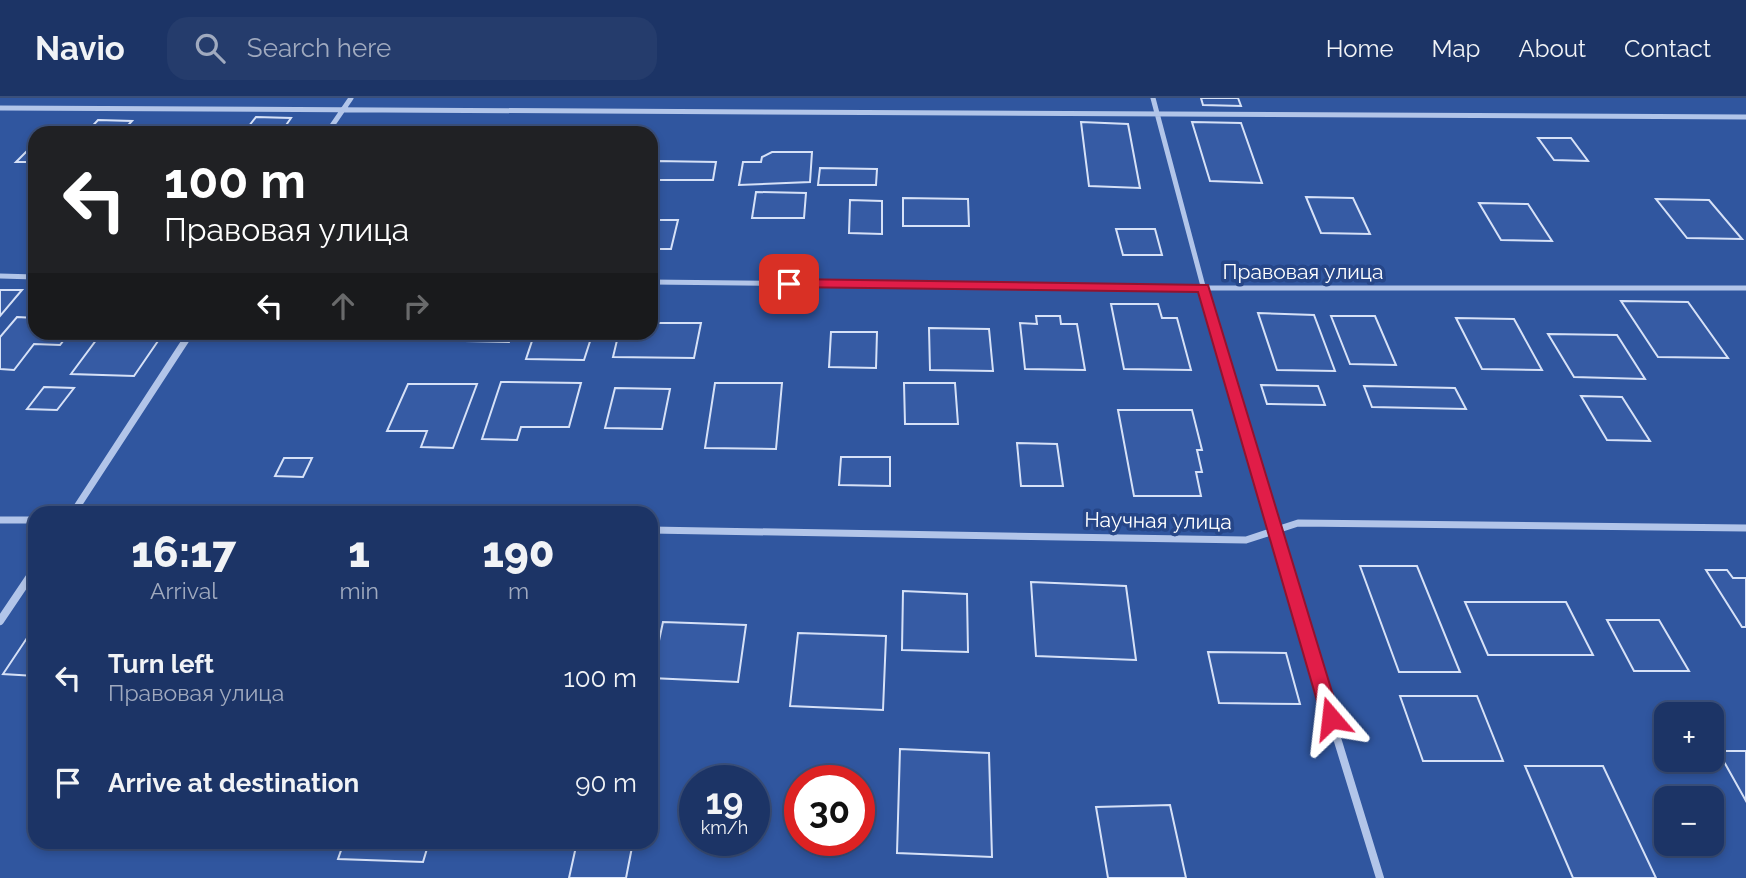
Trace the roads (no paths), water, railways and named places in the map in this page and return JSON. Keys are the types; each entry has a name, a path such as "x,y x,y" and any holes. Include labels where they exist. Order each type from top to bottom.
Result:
{"street":[{"path":"332,126 351,98"},
{"path":"1153,98 1203,288 1274,532 1380,878"},
{"path":"0,108 1746,117"},
{"path":"0,276 28,277"},
{"name":"Правовая улица","path":"658,282 1203,288 1746,288"},
{"path":"78,506 186,340"},
{"path":"0,520 28,520"},
{"name":"Научная улица","path":"658,530 1246,540 1298,523 1746,528"},
{"path":"0,621 28,579"}]}
